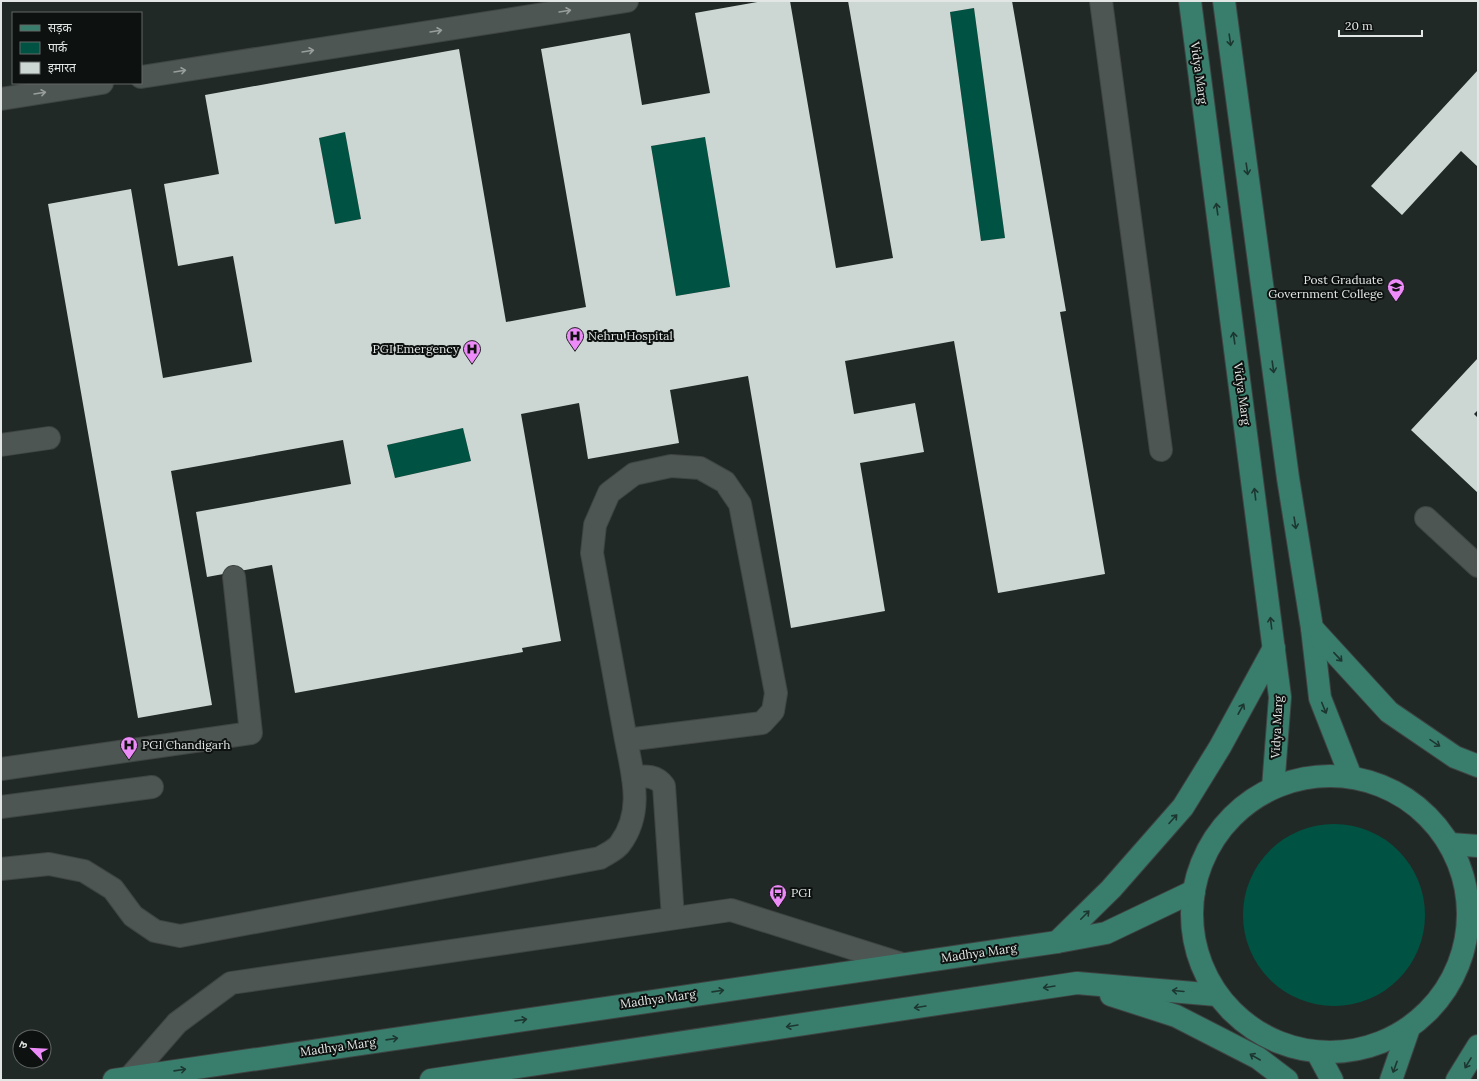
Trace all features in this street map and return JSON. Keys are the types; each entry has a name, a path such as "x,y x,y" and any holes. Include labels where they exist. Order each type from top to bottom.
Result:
{"main road":[{"name":"Vidya Marg","path":"1190,1 1280,697 1274,788"},
{"path":"1224,1 1288,478 1312,628 1320,698 1351,777"},
{"path":"1312,628 1389,712 1455,757 1478,766"},
{"path":"1057,942 1111,889 1183,807 1220,748 1274,648"},
{"path":"1320,775 1351,777 1376,782 1412,802 1433,821 1450,844 1459,861 1473,924 1452,980 1430,1010 1410,1028 1392,1038 1331,1053 1317,1052 1284,1045 1232,1012 1217,995 1201,965 1192,927 1194,891 1199,870 1211,844 1225,824 1253,799 1274,788 1320,775"},
{"path":"1450,844 1478,846"},
{"name":"Madhya Marg","path":"122,1079 1057,942 1106,933 1194,891"},
{"path":"431,1080 1076,983 1217,995"},
{"path":"1076,983 1176,1016 1258,1058 1287,1080"},
{"path":"1391,1080 1410,1028"},
{"path":"1457,1080 1478,1046"},
{"path":"1317,1052 1332,1080"}],"street":[{"path":"142,77 626,1"},
{"path":"1101,1 1162,450"},
{"path":"1,99 96,84"},
{"path":"1,445 49,438"},
{"path":"1,869 49,864 84,871 113,889 133,916 155,931 180,936 600,858 620,845 632,823 636,805 633,777 626,740 592,553 595,525 609,494 634,474 671,466 700,468 725,482 740,504 776,693 774,711 762,723 626,740"},
{"path":"1426,518 1478,566"},
{"path":"1,769 251,733 234,577"},
{"path":"633,777 648,776 659,779 664,786 673,918"},
{"path":"1,807 152,787"},
{"path":"122,1079 177,1023 231,983 731,910 902,964"}],"green space":[{"path":"974,8 1005,238 981,241 950,12"},
{"path":"345,132 361,219 335,224 319,138"},
{"path":"705,137 730,287 676,296 651,146"},
{"path":"463,428 471,461 395,478 387,445"},
{"path":"1343,824 1352,825 1377,834 1399,850 1415,872 1424,897 1424,933 1415,958 1399,980 1377,996 1361,1002 1343,1006 1325,1006 1316,1005 1291,996 1276,986 1263,973 1253,958 1244,933 1243,906 1244,897 1253,872 1263,857 1276,844 1291,834 1316,825"}],"building":[{"name":"Nehru Hospital","path":"763,1 790,1 836,268 893,258 848,1 1012,1 1066,311 1060,312 1105,574 998,593 954,341 845,361 854,414 915,403 924,452 860,463 885,611 791,628 748,376 670,390 679,443 588,459 579,403 521,414 561,641 522,648 523,652 295,693 272,565 207,577 196,512 351,484 343,440 171,471 212,705 138,718 48,204 131,189 163,378 252,362 233,256 178,266 164,184 219,174 205,95 459,49 506,322 586,307 541,49 630,33 642,105 710,93 695,13","holes":["974,8 1005,238 981,241 950,12","345,132 361,219 335,224 319,138","705,137 730,287 676,296 651,146","463,428 471,461 395,478 387,445"]},
{"path":"1478,70 1478,167 1461,151 1402,215 1371,186"},
{"path":"1478,358 1478,410 1474,414 1478,418 1478,493 1411,430"}],"place":[{"name":"Post Graduate Government College","path":"1396,302"},
{"name":"Nehru Hospital","path":"575,351"},
{"name":"PGI Emergency","path":"472,364"},
{"name":"PGI Chandigarh","path":"129,760"},
{"name":"PGI","path":"778,908"}]}
